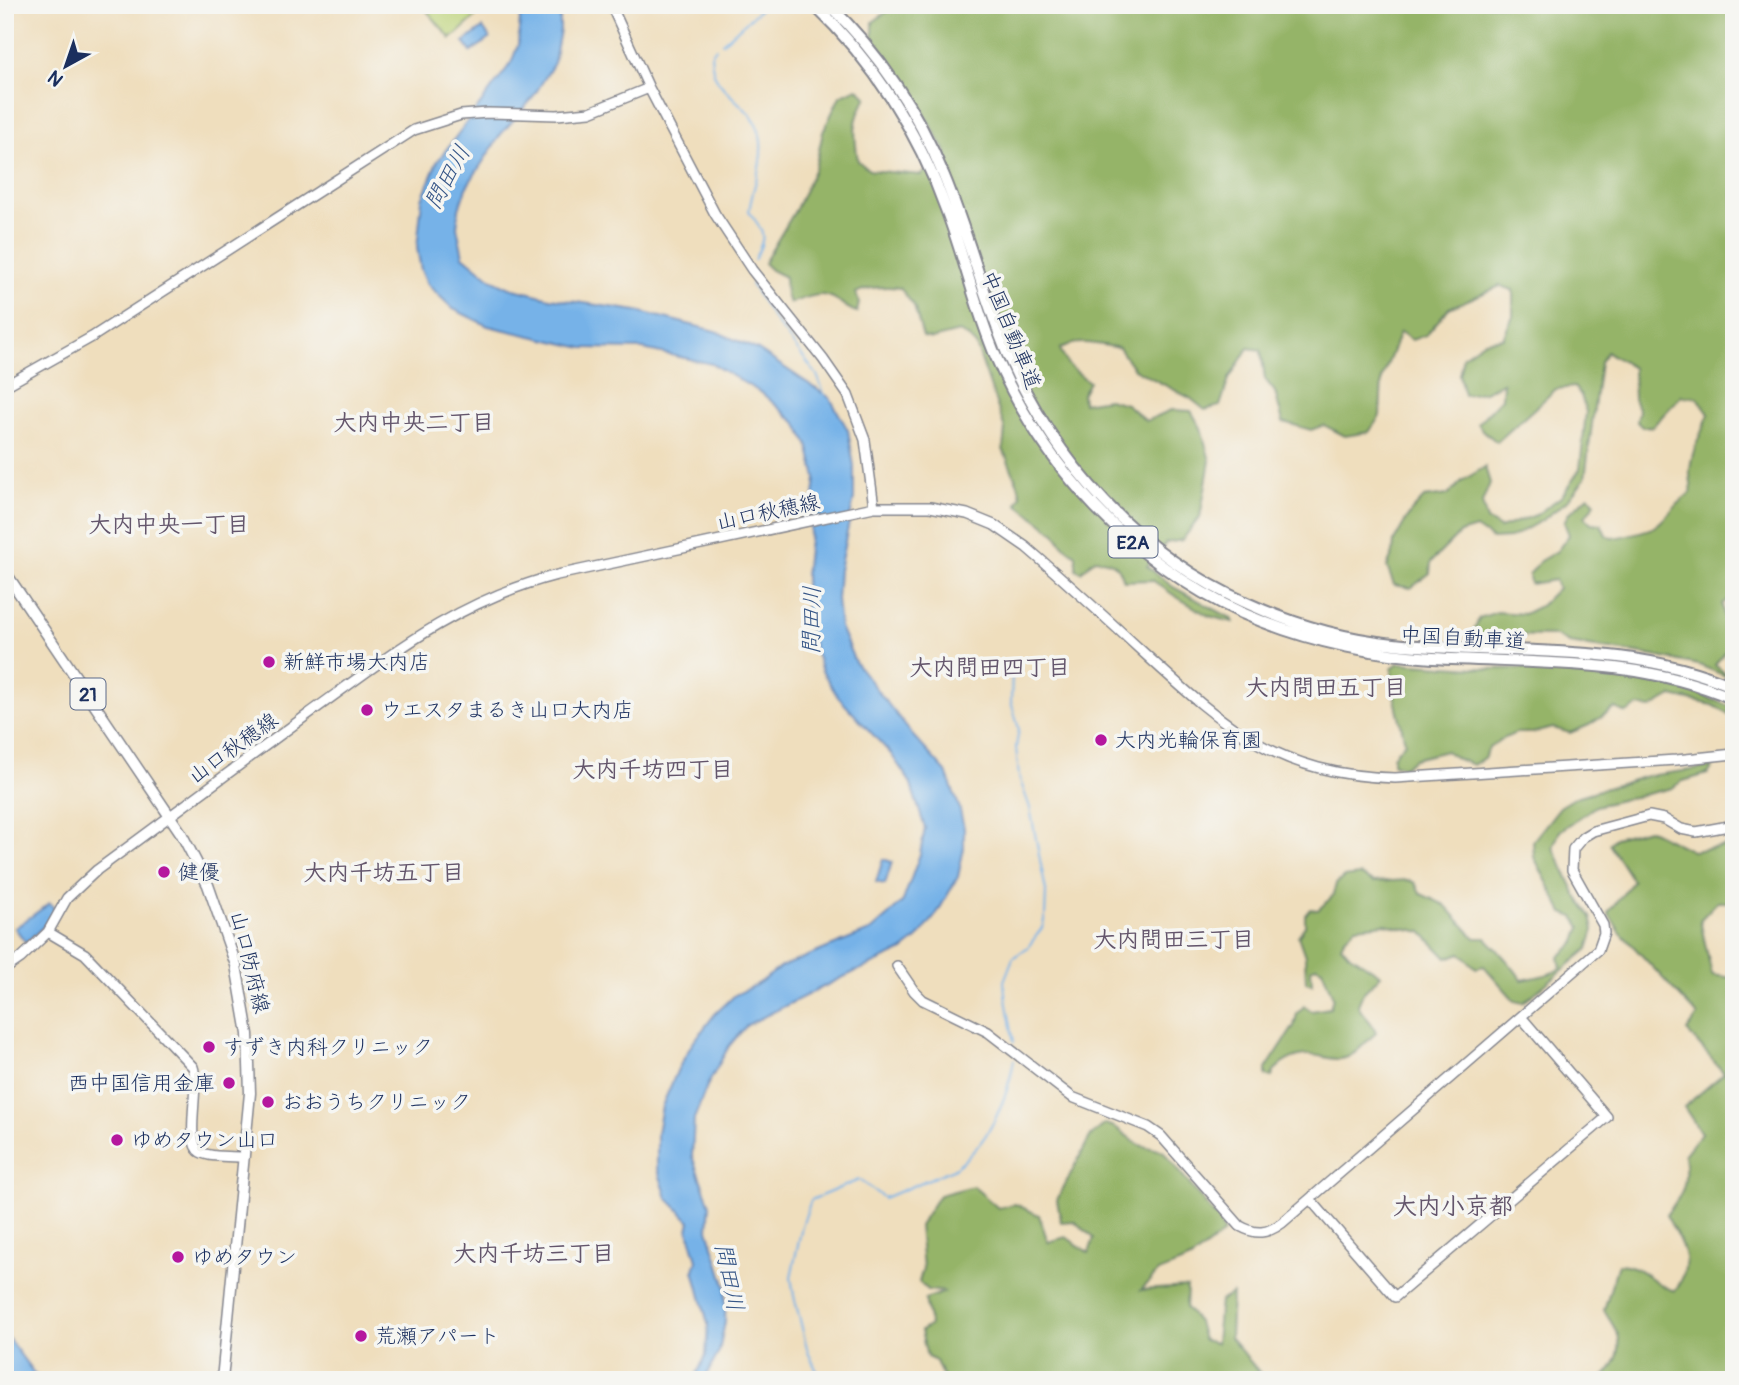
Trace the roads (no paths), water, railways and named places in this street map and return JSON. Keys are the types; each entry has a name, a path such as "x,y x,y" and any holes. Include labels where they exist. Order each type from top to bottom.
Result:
{"highway":[{"name":"中国自動車道","path":"814,5 863,58 884,86 916,141 947,212 991,344 1024,413 1052,456 1094,507 1153,559 1180,578 1241,612 1325,642 1377,652 1431,658 1565,662 1614,667 1689,683 1734,699"},
{"name":"中国自動車道","path":"830,5 879,60 926,135 960,217 1006,351 1053,439 1076,471 1102,499 1163,553 1246,603 1328,632 1378,642 1418,646 1615,656 1682,670 1734,687"}],"main road":[{"name":"山口防府線","path":"5,572 170,816 208,885 230,944 248,1034 250,1075 222,1380"}],"street":[{"path":"611,5 649,88 703,194 735,247 848,395 865,440 874,507"},
{"path":"5,386 92,337 391,142 424,125 461,115 557,115 590,111 649,88"},
{"name":"山口秋穂線","path":"5,969 48,932 73,891 97,870 403,646 473,605 519,586 557,575 874,507 930,507 967,514 994,526 1036,556 1222,722 1264,748 1315,767 1357,776 1395,778 1734,754"},
{"path":"897,965 923,1000 988,1032 1072,1097 1148,1127 1161,1136 1240,1226 1258,1233 1274,1229 1592,958 1604,933 1600,917 1572,870 1573,849 1583,837 1593,831 1649,817 1664,819 1681,829 1696,832 1734,825"},
{"path":"48,932 85,954 193,1067 197,1082 193,1132 196,1148 204,1153 244,1157"},
{"path":"1310,1199 1395,1297 1607,1117 1522,1018"}],"water":[{"name":"問田川","path":"521,5 560,5 560,30 554,63 532,99 501,134 466,188 457,227 463,256 491,279 510,288 550,298 637,311 715,331 758,350 830,398 848,430 854,466 854,499 839,570 837,600 840,627 855,662 915,738 946,772 964,828 964,848 958,877 936,915 918,938 902,951 747,1025 729,1046 707,1086 694,1119 692,1156 710,1205 708,1229 726,1288 725,1322 719,1352 704,1380 694,1380 706,1355 708,1324 694,1270 697,1260 688,1230 690,1221 667,1198 657,1167 657,1133 662,1106 692,1044 715,1014 735,995 756,985 781,967 872,930 903,901 920,854 925,828 910,782 891,754 838,697 822,671 811,638 806,615 805,576 816,478 808,444 796,423 763,394 712,364 643,349 583,348 488,326 453,309 427,284 417,248 422,199 437,162 511,63 518,45"},
{"path":"483,28 490,38 471,52 464,42"},
{"path":"883,859 892,862 885,884 876,882"},
{"path":"50,903 55,910 46,924 26,943 15,928"},
{"path":"5,1334 39,1380 5,1380"}],"waterway":[{"path":"722,43 765,5"},
{"path":"716,48 711,55 715,76 749,113 759,130 760,159 749,212 761,230 762,240 754,260"},
{"path":"751,284 772,317 817,375 825,396"},
{"path":"1014,1042 1004,981 1013,958 1028,947 1042,928 1046,891 1030,808 1019,777 1016,747 1019,729 1011,702 1015,664"},
{"path":"821,1380 808,1352 791,1277 802,1226 811,1200 859,1180 884,1198 953,1169 977,1147 994,1120 1007,1091 1014,1060"}],"place":[{"name":"新鮮市場大内店","path":"269,662"},
{"name":"ウエスタまるき山口大内店","path":"367,710"},
{"name":"大内光輪保育園","path":"1101,740"},
{"name":"健優","path":"164,872"},
{"name":"すずき内科クリニック","path":"209,1047"},
{"name":"西中国信用金庫","path":"229,1083"},
{"name":"おおうちクリニック","path":"268,1102"},
{"name":"ゆめタウン山口","path":"117,1140"},
{"name":"ゆめタウン","path":"178,1257"},
{"name":"荒瀬アパート","path":"361,1336"}],"district":[{"name":"大内中央二丁目","path":"414,422"},
{"name":"大内中央一丁目","path":"169,524"},
{"name":"大内問田四丁目","path":"990,667"},
{"name":"大内問田五丁目","path":"1326,687"},
{"name":"大内千坊四丁目","path":"653,769"},
{"name":"大内千坊五丁目","path":"384,872"},
{"name":"大内問田三丁目","path":"1174,939"},
{"name":"大内小京都","path":"1453,1206"},
{"name":"大内千坊三丁目","path":"534,1253"}]}
